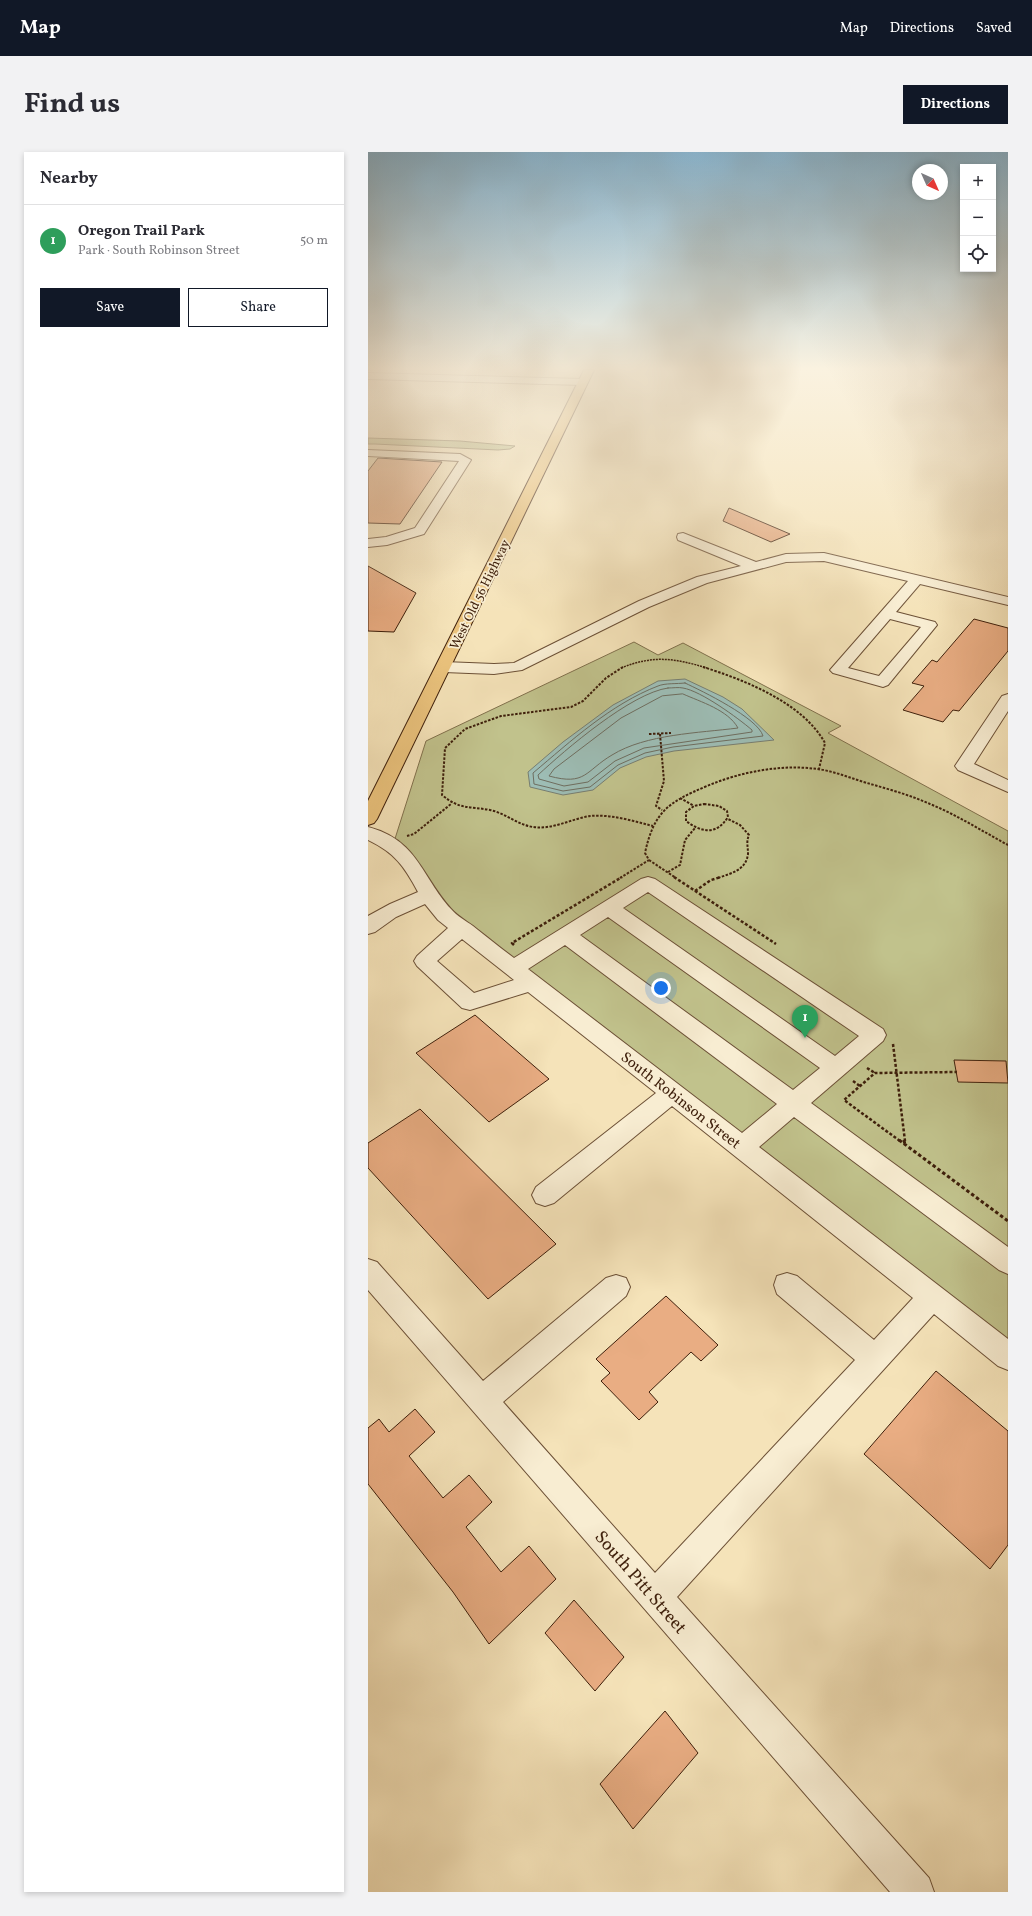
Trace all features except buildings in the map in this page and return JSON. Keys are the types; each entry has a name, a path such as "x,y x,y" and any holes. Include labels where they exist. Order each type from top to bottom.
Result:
{"main road":[{"name":"West Old 56 Highway","path":"368,819 549,451"}],"street":[{"path":"368,453 460,456 465,460 420,531 388,541 368,543"},
{"path":"683,538 754,566"},
{"path":"444,667 494,669 517,667 644,604 680,588 786,558 813,556 1008,601"},
{"path":"886,614 930,625 883,682 838,670 886,614 917,579"},
{"path":"1008,699 964,766 1008,787"},
{"name":"South Robinson Street","path":"368,833 393,845 401,852 418,874 429,895 445,915 1008,1356"},
{"path":"513,969 648,883 875,1035 741,1148"},
{"path":"368,927 380,917 397,908 429,895"},
{"path":"609,908 836,1068"},
{"path":"461,928 424,961 470,1002 531,983"},
{"path":"566,935 1008,1262"},
{"path":"545,1195 672,1093"},
{"name":"South Pitt Street","path":"368,1271 914,1892"},
{"path":"787,1285 875,1358"},
{"path":"482,1401 616,1287"},
{"path":"654,1597 932,1296"}],"path":[{"path":"653,826 598,816 549,826 531,826 495,810 468,809 451,804 442,795 445,748 465,729 501,716 550,711 571,707 583,700 606,678 621,668 651,660 680,660 732,676 788,704 819,732 825,743 819,769"},
{"path":"649,734 671,733"},
{"path":"660,734 664,781 656,806 662,810"},
{"path":"512,943 649,860 645,853 653,826 662,810 679,798 718,780 748,774 805,768 819,769 920,800 1008,845"},
{"path":"679,798 694,806"},
{"path":"400,834 407,836 414,834 451,804"},
{"path":"704,804 717,805 728,813 728,819 724,825 707,830 695,828 689,825 685,817 686,812 694,806 704,804"},
{"path":"695,891 711,880 738,872 746,863 748,852 746,843 749,835 746,828 737,822 728,819"},
{"path":"668,872 680,865 685,840 695,828"},
{"path":"957,1072 875,1073 844,1100 1008,1221"}],"green space":[{"path":"634,642 658,655 683,643 841,726 828,733 1008,831 1008,1356 445,915 393,845 426,741"}],"water":[{"path":"685,679 723,697 742,709 774,740 674,751 646,757 620,768 593,790 563,795 530,787 528,772 563,742 613,705 658,681"}],"place":[{"name":"Oregon Trail Park","path":"805,1038"}]}
